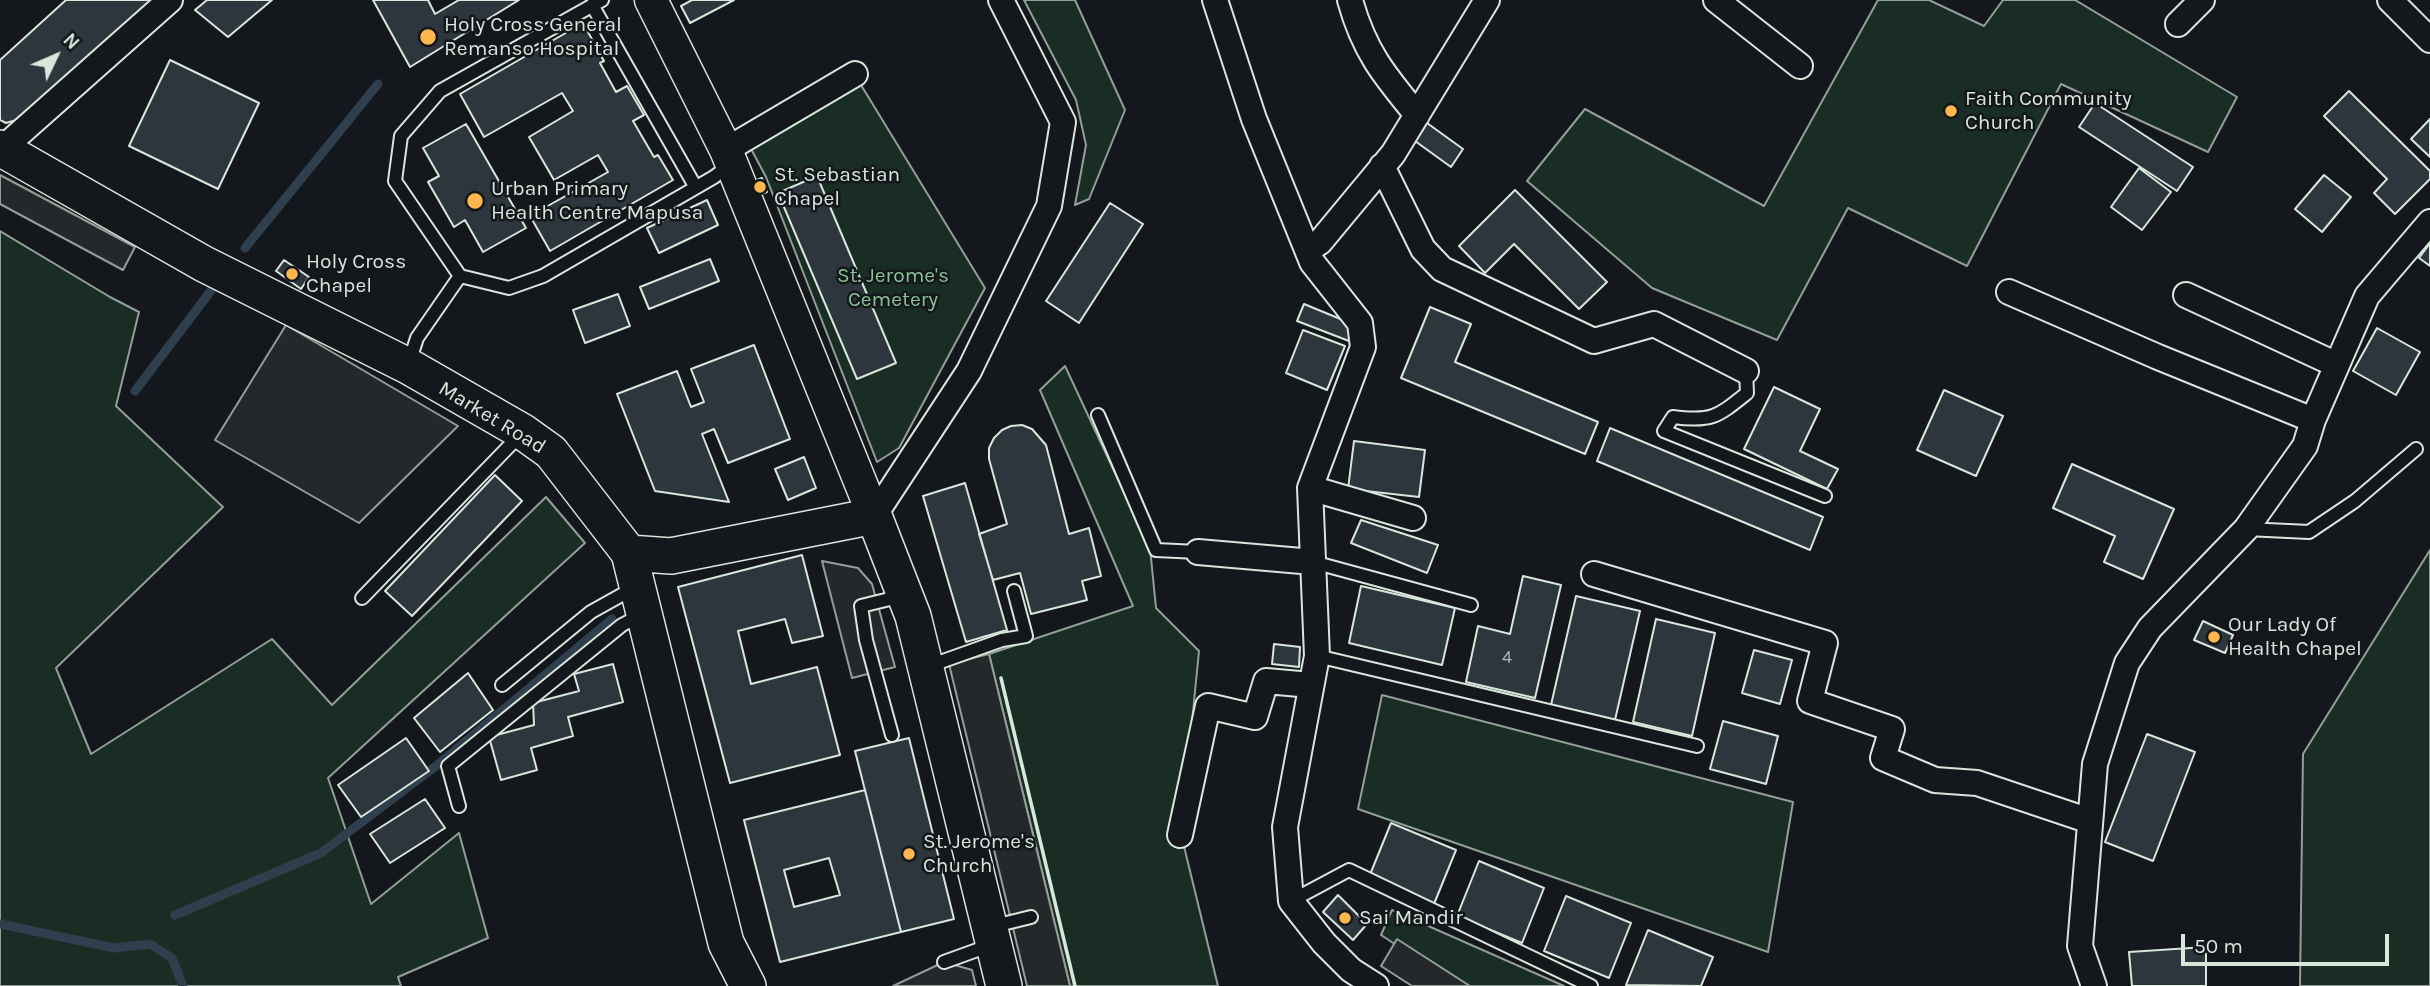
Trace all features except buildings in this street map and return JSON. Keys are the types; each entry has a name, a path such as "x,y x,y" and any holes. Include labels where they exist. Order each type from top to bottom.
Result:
{"main road":[{"name":"Market Road","path":"1,149 204,264 408,366 523,432 551,452 629,553 726,943 748,986"},
{"path":"629,553 671,556 874,516 905,595 925,667 1004,986"}],"street":[{"path":"1,149 170,0"},
{"path":"651,0 729,157 874,516"},
{"path":"874,516 969,371 1049,206 1063,122 1001,0"},
{"path":"1215,0 1254,119 1312,262 1360,323 1363,347 1310,488 1317,656 1285,827 1291,901 1351,978 1377,986"},
{"path":"1350,0 1359,30 1381,71 1417,115"},
{"path":"1308,250 1320,242 1393,154 1487,0"},
{"path":"1716,0 1800,66"},
{"path":"2178,24 2202,0"},
{"path":"2390,0 2430,40"},
{"path":"729,157 855,74"},
{"path":"1382,166 1423,249 1442,269 1594,341 1654,324 1746,371"},
{"path":"2094,986 2080,946 2095,764 2127,663 2150,628 2246,529 2305,446 2313,419 2367,296 2430,222"},
{"path":"2009,292 2158,357 2313,419"},
{"path":"2186,295 2337,365"},
{"path":"1310,488 1413,519"},
{"path":"1198,552 1313,562"},
{"path":"1594,574 1825,643 1810,701 1892,729 1883,758 1935,780 1976,783 2090,821"},
{"path":"1180,835 1208,706 1255,717 1266,681 1311,685"}],"lane":[{"path":"695,186 597,3 440,91 401,136 394,181 460,276 509,288 543,276 695,186 715,177 729,157"},
{"path":"408,366 417,338 460,276"},
{"path":"1746,371 1747,393 1720,415 1695,420 1673,417 1664,431 1825,496"},
{"path":"1098,415 1156,550 1198,552"},
{"path":"362,598 523,432"},
{"path":"2246,529 2309,532 2355,501 2416,449"},
{"path":"1313,562 1471,605"},
{"path":"925,667 1002,640 1026,636 1014,591"},
{"path":"892,735 866,640 861,606 905,595"},
{"path":"502,685 592,612 641,600"},
{"path":"459,806 448,765 622,625 641,600"},
{"path":"1317,656 1697,746"},
{"path":"1291,901 1349,870 1591,986"},
{"path":"944,962 979,949 990,927 1031,917"}],"green space":[{"path":"1024,0 1075,0 1125,110 1089,199 1075,205 1086,145 1076,100"},
{"path":"1878,0 1929,0 1984,26 2003,0 2075,0 2237,97 2208,152 2061,84 1967,266 1848,208 1777,340 1652,288 1527,181 1585,109 1764,206"},
{"name":"St. Jerome's Cemetery","path":"861,85 985,288 899,448 877,462 766,177 749,145"},
{"path":"0,231 139,312 116,406 223,507 56,668 91,754 272,639 332,705 546,497 585,543 328,778 371,904 459,833 488,938 398,977 401,986 0,986"},
{"path":"1065,366 1150,548 1156,608 1199,651 1181,834 1218,986 1070,986 989,654 1133,606 1040,390"},
{"path":"2430,550 2430,986 2300,986 2303,754"},
{"path":"1382,695 1793,802 1768,952 1358,809"},
{"path":"1392,910 1564,986 1459,986 1381,935"}],"shaded area":[{"path":"0,175 135,247 123,270 0,204"},
{"path":"286,325 458,426 359,523 215,440"},
{"path":"822,561 858,568 872,584 895,667 852,678"},
{"path":"989,654 1070,986 1027,986 949,664"},
{"path":"1397,939 1470,986 1412,986 1381,966"},
{"path":"944,962 972,970 976,986 893,986"}],"waterway":[{"path":"245,248 378,84"},
{"path":"135,391 216,284"},
{"path":"175,915 321,853 436,766 612,619"},
{"path":"0,924 114,948 150,944 172,958 183,986"}],"wall":[{"path":"1001,678 1075,986"}],"place":[{"name":"Holy Cross General Remanso Hospital","path":"428,37"},
{"name":"Faith Community Church","path":"1951,111"},
{"name":"St. Sebastian Chapel","path":"760,187"},
{"name":"Urban Primary Health Centre Mapusa","path":"475,201"},
{"name":"Holy Cross Chapel","path":"292,274"},
{"name":"Our Lady Of Health Chapel","path":"2214,637"},
{"name":"St. Jerome's Church","path":"909,854"},
{"name":"Sai Mandir","path":"1345,918"}]}
